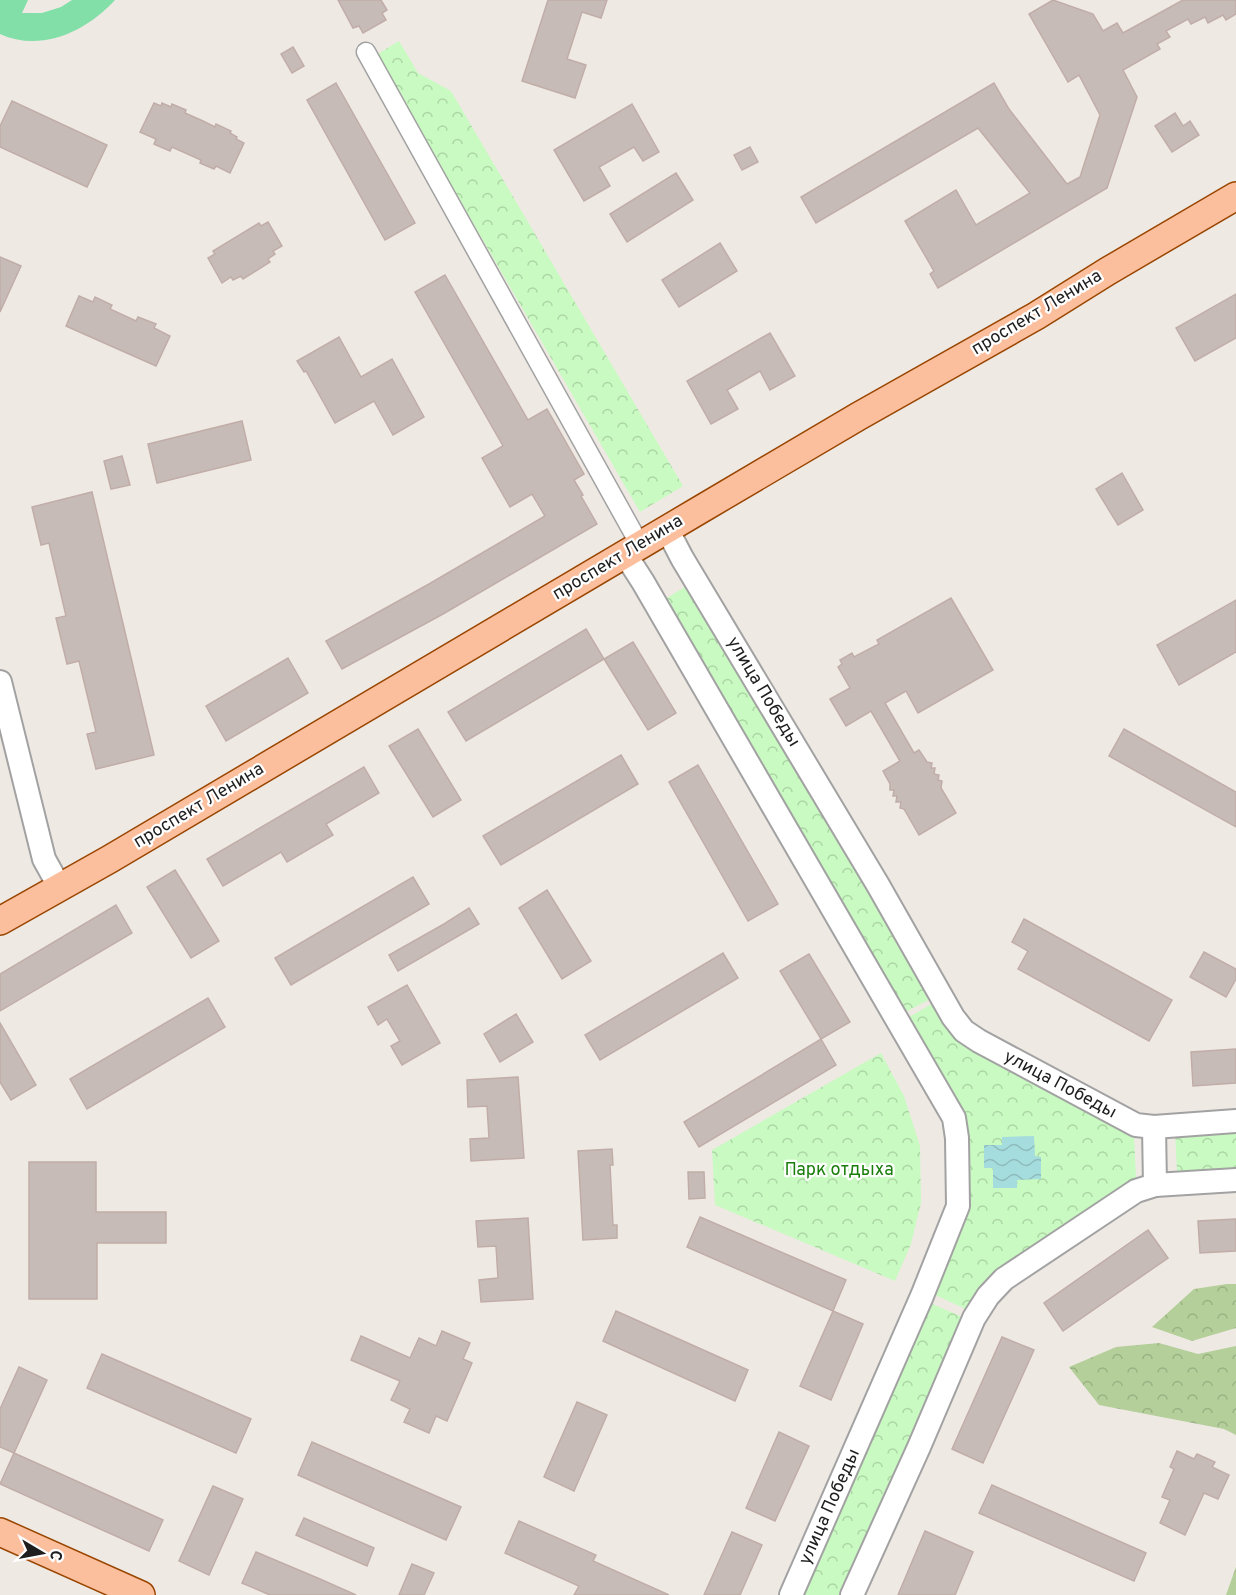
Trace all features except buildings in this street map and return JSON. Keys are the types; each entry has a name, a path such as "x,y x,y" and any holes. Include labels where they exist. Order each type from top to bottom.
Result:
{"main road":[{"name":"проспект Ленина","path":"0,921 60,888 868,411 1036,316 1236,196"},
{"path":"0,1532 141,1595"}],"street":[{"path":"366,52 632,550"},
{"name":"улица Победы","path":"667,529 688,568 878,885 953,1017 964,1031 1136,1125 1154,1127 1236,1121"},
{"name":"улица Победы","path":"632,550 648,591 954,1119 957,1138 958,1206 922,1296 790,1595"},
{"path":"0,682 44,859 60,888"},
{"path":"1154,1127 1155,1185"},
{"path":"852,1595 974,1318 988,1296 1004,1279 1136,1191 1155,1185 1236,1180"}],"green space":[{"path":"0,0 28,0 22,13 42,13 61,7 72,0 115,0 91,21 77,29 47,40 31,41 0,34"},
{"path":"399,41 418,73 451,91 683,486 640,512 376,55"},
{"path":"693,582 934,997 904,1013 662,601"},
{"path":"935,1002 1134,1134 1136,1178 983,1286 968,1310 935,1295 963,1122 904,1020"},
{"name":"Парк отдыха","path":"881,1053 904,1096 920,1146 921,1203 911,1244 895,1281 715,1205 712,1150"},
{"path":"1236,1127 1236,1169 1177,1172 1175,1131"},
{"path":"1236,1284 1236,1328 1192,1341 1152,1327 1194,1289"},
{"path":"930,1303 965,1318 841,1595 803,1595"},
{"path":"1159,1343 1198,1354 1236,1346 1236,1435 1224,1429 1099,1405 1069,1367 1116,1347"},
{"path":"1236,1567 1236,1595 1226,1595"}],"water":[{"path":"1034,1136 1035,1156 1041,1157 1041,1179 1017,1180 1017,1188 993,1188 993,1168 984,1168 984,1145 1002,1145 1002,1137"}]}
